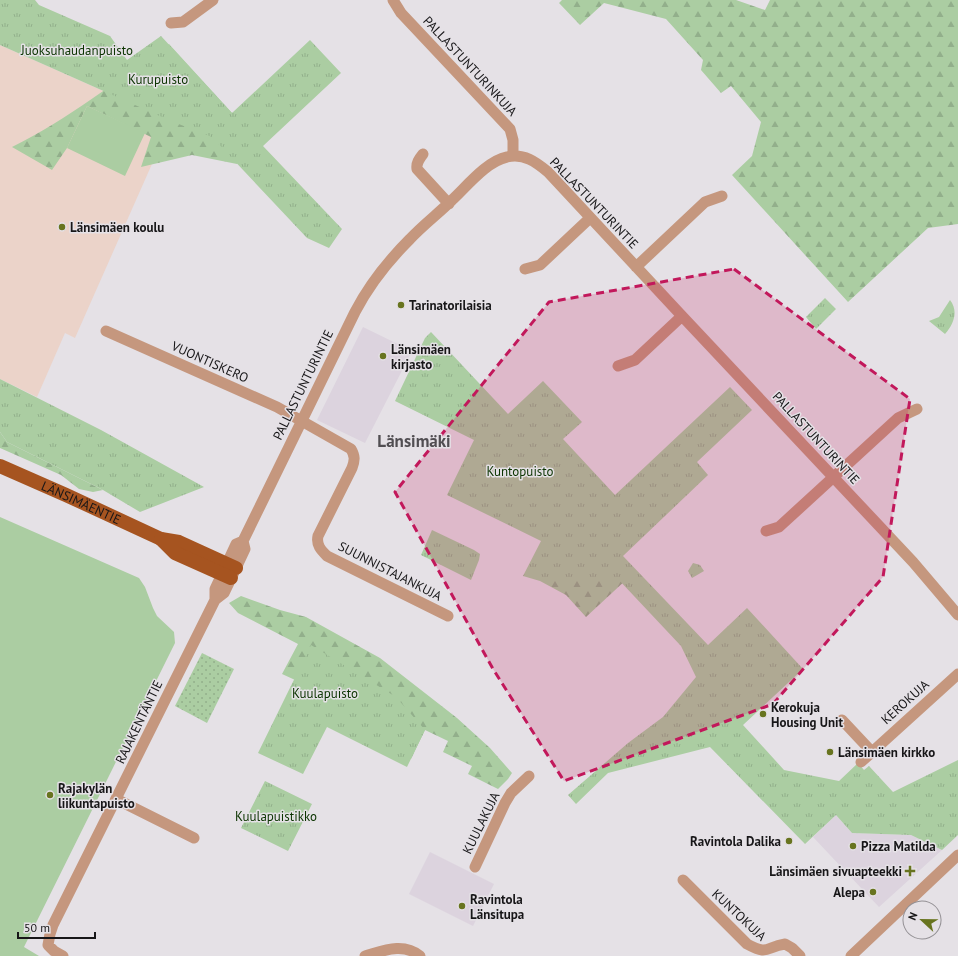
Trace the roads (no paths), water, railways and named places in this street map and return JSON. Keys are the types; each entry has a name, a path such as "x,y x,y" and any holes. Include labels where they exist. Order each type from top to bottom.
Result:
{"main road":[{"name":"LÄNSIMÄENTIE","path":"0,466 161,539 175,553 229,571"}],"street":[{"path":"171,23 183,22 213,0"},
{"name":"PALLASTUNTURINKUJA","path":"393,0 401,13 510,129 513,140 513,156"},
{"path":"423,154 416,165 417,169 449,204"},
{"name":"PALLASTUNTURINTIE","path":"229,571 245,549 243,541 301,420 355,312 373,282 410,239 449,204 480,173 491,164 506,157 521,156 537,163 548,172 913,562 958,615"},
{"path":"636,267 705,202 722,196"},
{"path":"525,270 540,265 590,218"},
{"path":"618,366 635,360 682,316"},
{"name":"VUONTISKERO","path":"106,331 276,407 301,420"},
{"path":"766,531 779,527 898,418 917,409"},
{"name":"SUUNNISTAJANKUJA","path":"301,420 310,427 347,446 351,449 354,455 352,468 318,536 318,545 322,551 327,556 448,616"},
{"name":"RAJAKENTÄNTIE","path":"63,956 54,951 48,944 53,925 215,600 215,589 229,571"},
{"name":"KEROKUJA","path":"861,762 958,674"},
{"path":"842,720 872,752"},
{"name":"KUULAKUJA","path":"475,867 505,802 511,793 529,776"},
{"path":"116,799 194,838"},
{"path":"851,956 958,855"},
{"name":"KUNTOKUJA","path":"683,880 747,944 759,953 769,953 778,946 785,944 792,948 800,956"},
{"path":"365,956 397,948 408,949 420,956"}],"place":[{"name":"Länsimäen koulu","path":"62,227"},
{"name":"Tarinatorilaisia","path":"401,305"},
{"name":"Länsimäen kirjasto","path":"383,356"},
{"name":"Kerokuja Housing Unit","path":"763,714"},
{"name":"Länsimäen kirkko","path":"830,752"},
{"name":"Rajakylän liikuntapuisto","path":"50,795"},
{"name":"Ravintola Dalika","path":"789,841"},
{"name":"Pizza Matilda","path":"853,846"},
{"name":"Länsimäen sivuapteekki","path":"910,871"},
{"name":"Alepa","path":"873,892"},
{"name":"Ravintola Länsitupa","path":"462,906"}],"district":[{"name":"Länsimäki","path":"414,441"}],"park label":[{"name":"Juoksuhaudanpuisto","path":"77,50"},
{"name":"Kurupuisto","path":"158,79"},
{"name":"Kuntopuisto","path":"520,471"},
{"name":"Kuulapuisto","path":"325,693"},
{"name":"Kuulapuistikko","path":"276,816"}]}
